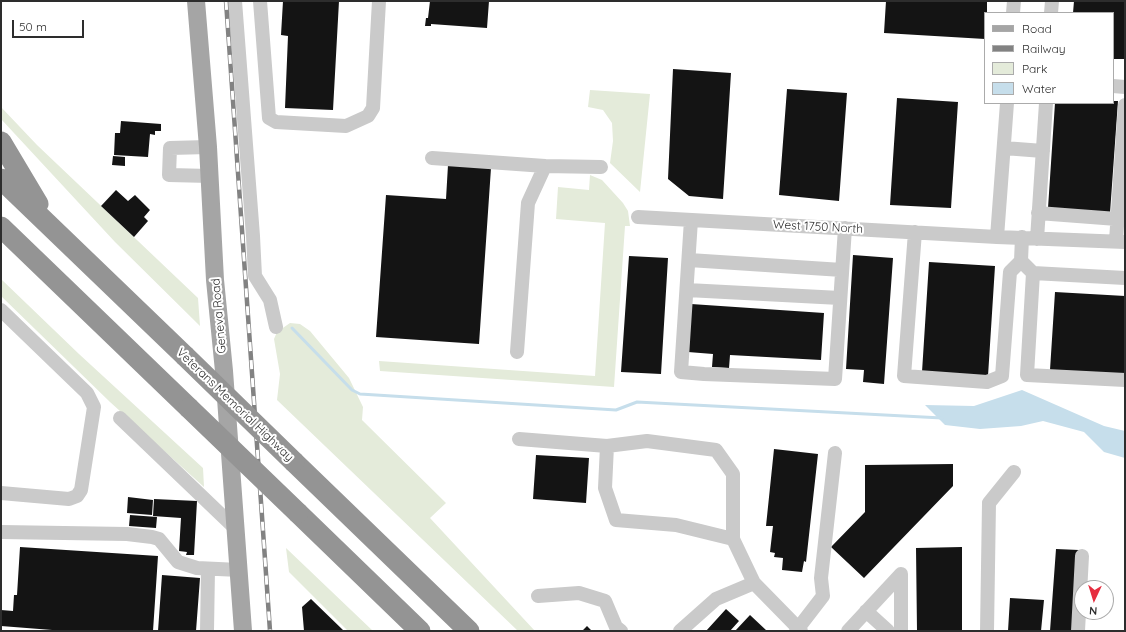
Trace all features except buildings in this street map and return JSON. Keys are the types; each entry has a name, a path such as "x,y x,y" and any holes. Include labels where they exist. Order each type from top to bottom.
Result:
{"highway":[{"path":"1,142 51,227"},
{"name":"Veterans Memorial Highway","path":"1,179 469,631"},
{"path":"1,227 420,631"}],"main road":[{"name":"Geneva Road","path":"196,1 210,176 215,280 237,530 243,631"}],"street":[{"path":"234,1 255,276 270,300 276,328"},
{"path":"260,1 269,118 276,122 346,126 368,116 373,108 379,1"},
{"path":"1013,12 1014,1"},
{"path":"1052,1 1052,12"},
{"path":"1114,86 1125,87"},
{"path":"998,237 1007,104"},
{"path":"1037,239 1046,104"},
{"path":"1120,242 1117,219 1125,106"},
{"path":"208,147 170,148 169,175 210,176"},
{"path":"1004,148 1043,151"},
{"path":"432,158 545,166 601,167"},
{"path":"517,352 528,203 545,166"},
{"path":"1038,213 1117,219"},
{"name":"West 1750 North","path":"638,217 998,237 1120,242"},
{"path":"691,220 681,372 704,374 835,379 845,228"},
{"path":"915,232 904,376 987,382 1002,376 1010,272 1021,261 1022,237"},
{"path":"689,260 842,270"},
{"path":"1021,261 1033,272 1125,278"},
{"path":"1033,272 1027,374 1125,380"},
{"path":"687,290 840,298"},
{"path":"1,310 87,393 94,406 81,490 77,496 69,499 1,493"},
{"path":"120,418 237,530"},
{"path":"519,439 607,446 647,440 716,450 733,474 733,539 754,583 799,630 823,596 821,578 835,452"},
{"path":"607,446 605,488 616,520 676,524 733,539"},
{"path":"988,631 989,503 1014,472"},
{"path":"1,532 127,534 152,537 159,539 178,562 197,568 239,570"},
{"path":"1078,631 1082,556"},
{"path":"207,631 208,569"},
{"path":"848,631 901,574 901,631"},
{"path":"680,631 716,599 754,583"},
{"path":"538,596 579,593 605,601 616,627 621,631"},
{"path":"866,611 888,631"}],"green space":[{"path":"590,90 650,94 640,192 610,163 613,141 612,123 603,110 588,107"},
{"path":"1,107 37,145 198,298 200,326 115,242 1,119"},
{"path":"590,175 602,180 623,203 628,211 630,226 625,226 614,387 380,371 379,361 595,376 605,223 556,219 558,187 589,190"},
{"path":"1,279 79,354 203,468 204,487 110,402 1,296"},
{"path":"290,323 300,324 310,331 349,378 363,407 362,420 446,503 430,518 535,631 518,631 277,400 280,374 274,339 277,332"},
{"path":"286,548 373,631 348,631 289,572"}],"water":[{"path":"1022,390 1104,426 1125,431 1125,458 1104,452 1084,432 1043,421 1021,426 980,429 945,425 925,405 974,406"}],"waterway":[{"path":"292,328 352,390 360,394 616,410 637,402 942,418"}],"railway":[{"path":"226,1 270,631"}]}
